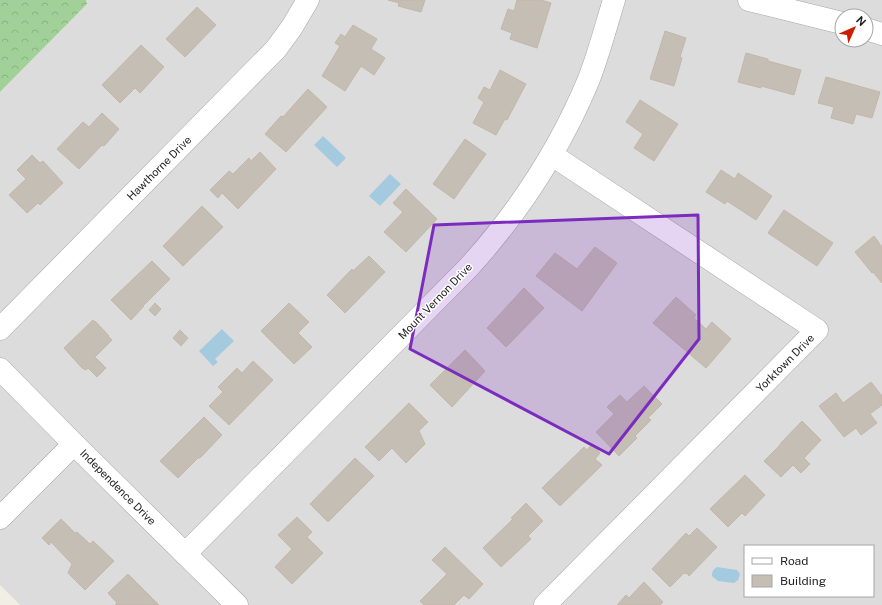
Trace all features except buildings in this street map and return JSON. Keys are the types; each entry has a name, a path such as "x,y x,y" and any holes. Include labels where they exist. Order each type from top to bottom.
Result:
{"street":[{"name":"Hawthorne Drive","path":"0,329 276,49 292,27 308,0"},
{"name":"Mount Vernon Drive","path":"185,554 476,259 509,219 528,193 552,155 570,120 589,78 614,0"},
{"path":"749,0 803,7 834,20"},
{"name":"Yorktown Drive","path":"545,605 817,330 552,155"},
{"name":"Independence Drive","path":"0,369 237,605"},
{"path":"0,518 74,444"}],"highlighted area":[{"path":"698,215 699,339 609,454 410,349 434,225"}],"shaded area":[{"path":"86,0 882,0 882,605 20,605 0,585 0,92 87,4"}],"green space":[{"path":"0,0 86,0 87,4 0,92"}],"water":[{"path":"323,136 346,158 337,167 314,145"},
{"path":"390,174 401,184 380,206 369,196"},
{"path":"222,329 234,341 215,359 218,362 213,366 199,351"},
{"path":"717,567 737,570 740,574 738,580 734,583 718,581 712,576 713,571"}]}
